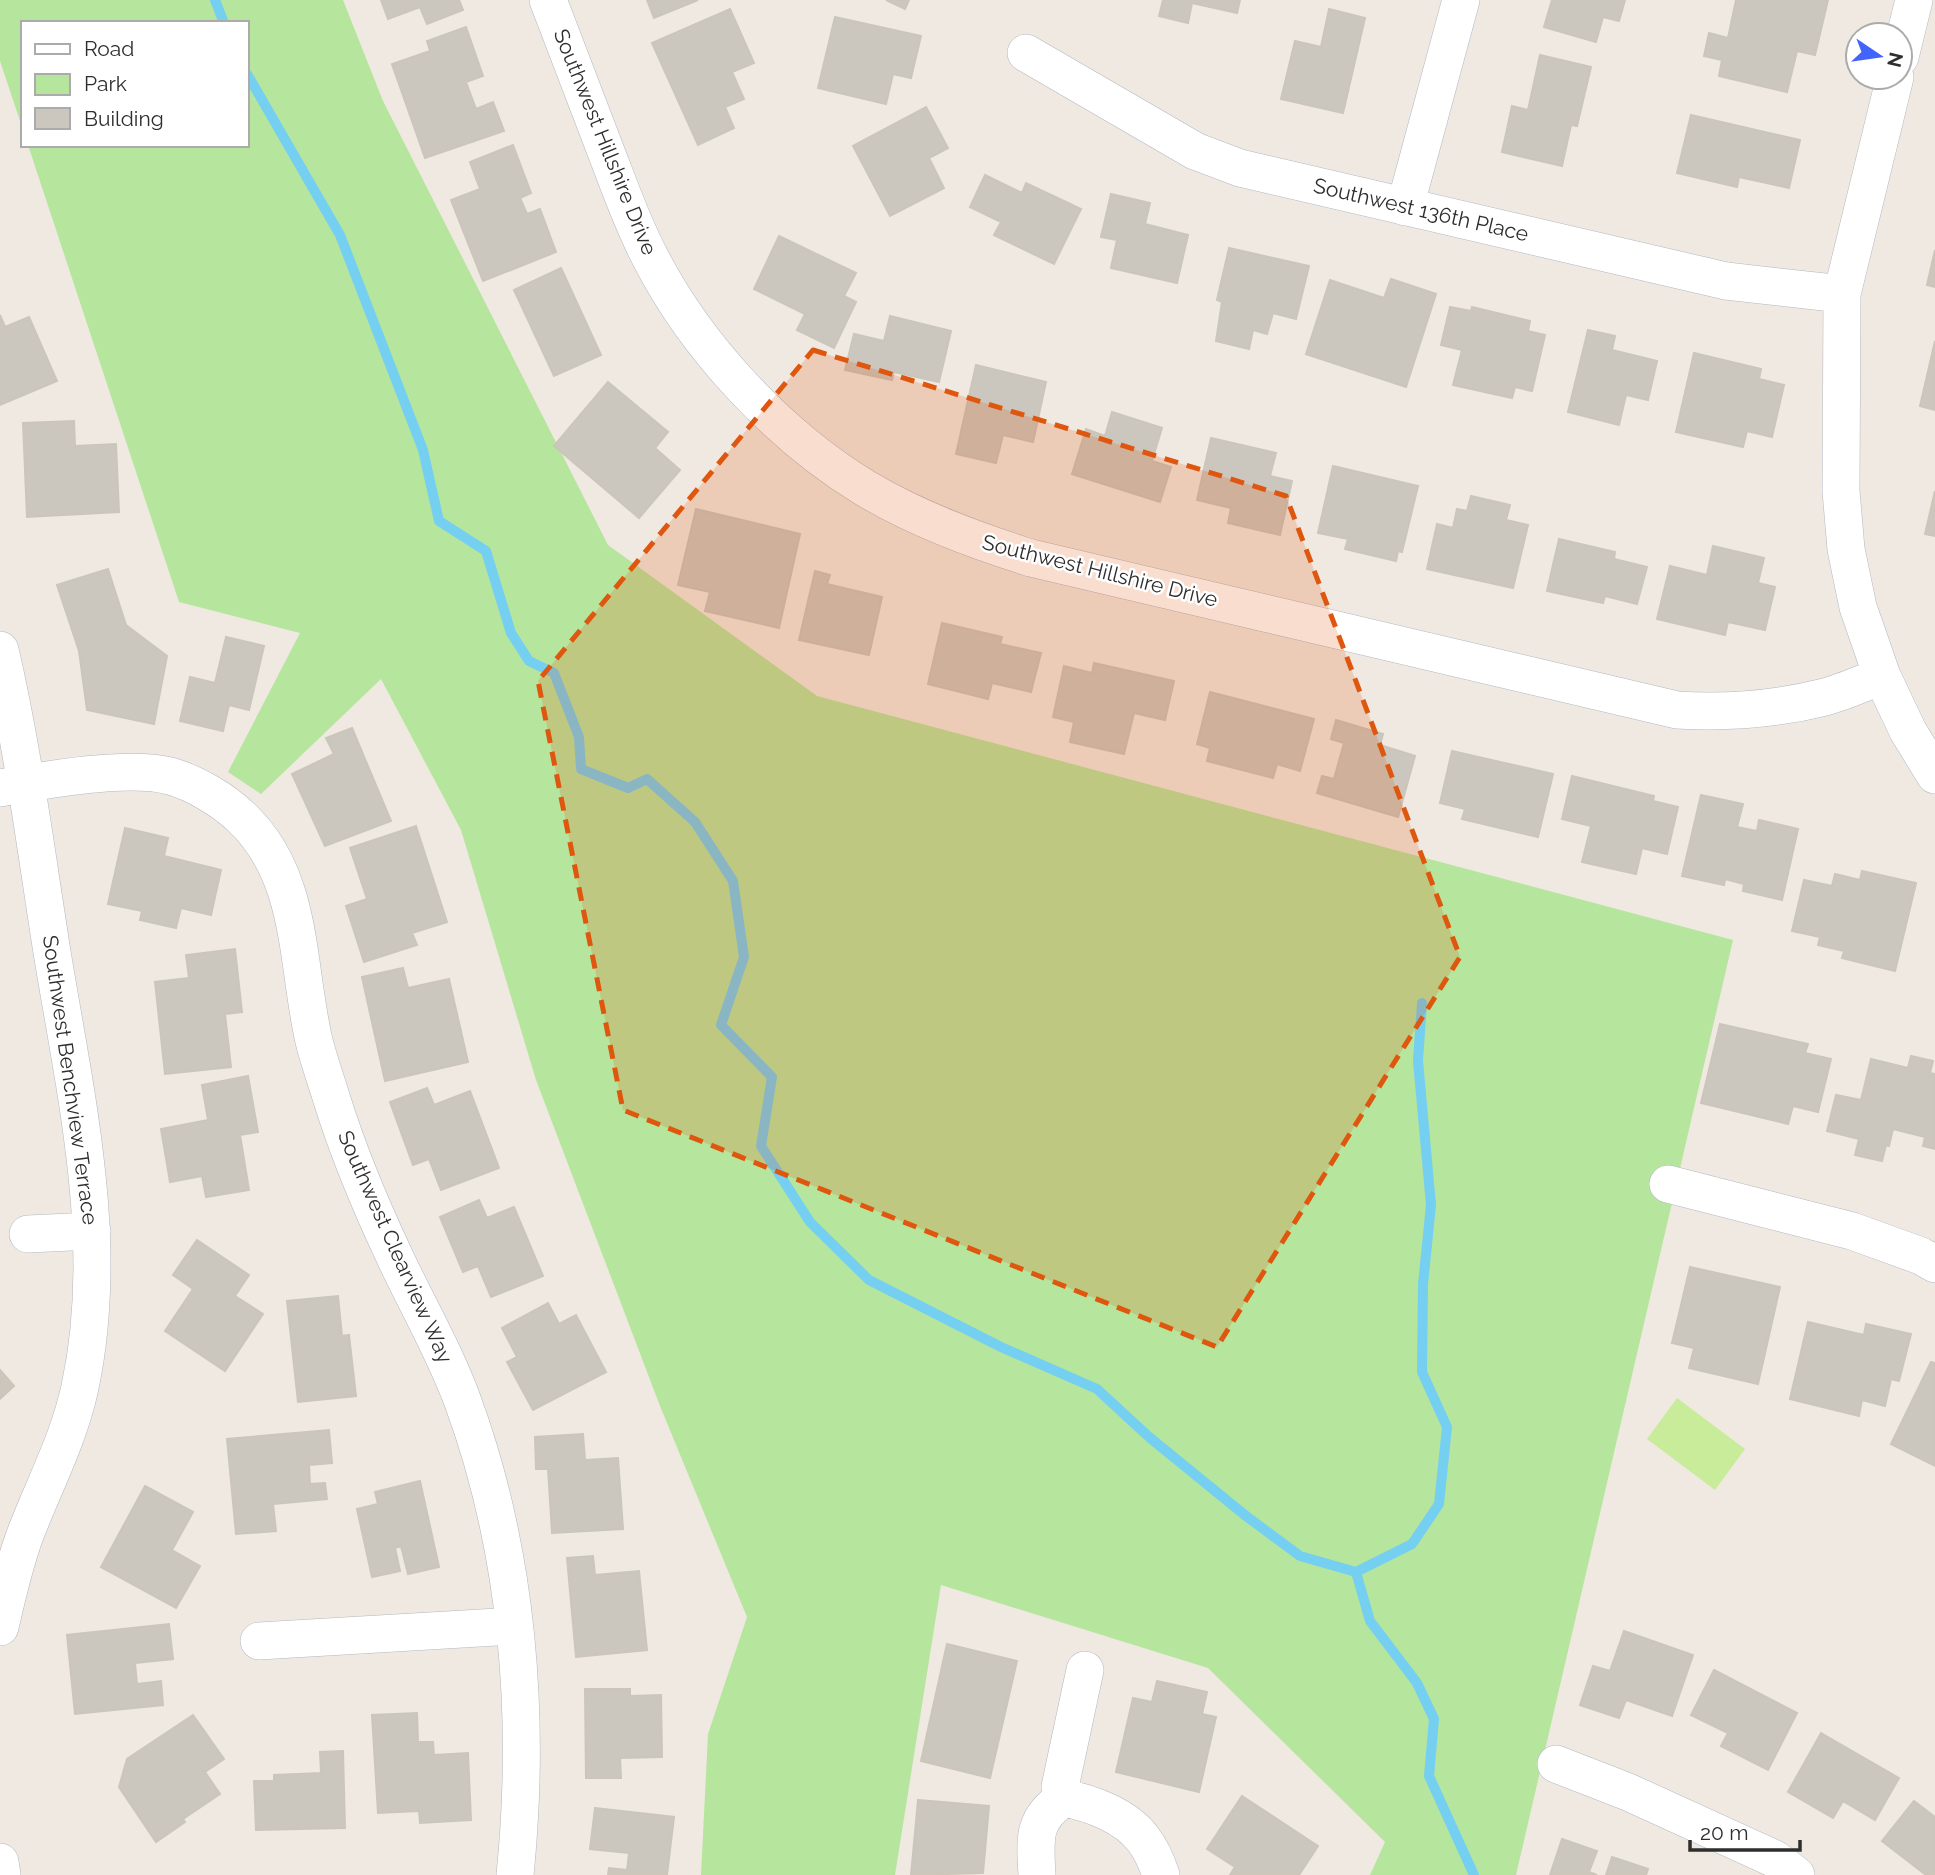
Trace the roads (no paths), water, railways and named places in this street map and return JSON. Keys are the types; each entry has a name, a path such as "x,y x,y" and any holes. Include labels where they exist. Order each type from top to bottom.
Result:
{"street":[{"name":"Southwest Hillshire Drive","path":"548,0 650,258 691,323 730,373 762,408 823,458 865,487 909,510 969,538 1031,558 1678,710 1714,712 1766,708 1826,697 1882,676"},
{"path":"1405,207 1461,0"},
{"path":"1909,21 1914,0"},
{"name":"Southwest 136th Place","path":"1026,52 1195,151 1240,168 1726,281 1842,294"},
{"path":"1892,91 1842,294 1841,491 1846,549 1858,607 1882,676 1908,731 1935,775"},
{"name":"Southwest Benchview Terrace","path":"0,650 13,786 83,1141 92,1231 90,1316 80,1387 62,1452 25,1536 0,1627"},
{"name":"Southwest Clearview Way","path":"13,786 128,772 171,776 209,793 242,818 270,854 286,887 295,924 314,1041 339,1121 393,1252 433,1332 463,1402 491,1498 503,1552 514,1626 522,1713 522,1810 515,1875"},
{"path":"1668,1184 1852,1231 1921,1256 1935,1264"},
{"path":"28,1234 92,1231"},
{"path":"259,1641 514,1626"},
{"path":"1064,1798 1059,1787 1085,1670"},
{"path":"1556,1764 1628,1791 1774,1859 1796,1875"},
{"path":"1037,1875 1038,1828 1048,1809 1064,1798 1089,1803 1128,1825 1143,1839 1161,1875"},
{"path":"0,1862 2,1875"}],"waterway":[{"path":"215,0 223,21"},
{"path":"248,76 340,235 423,450 439,521 486,551 511,633 529,661 554,673 579,737 581,769 628,788 647,779 695,822 733,881 744,957 721,1025 772,1077 761,1146 810,1222 869,1280 1001,1347 1097,1389 1149,1437 1300,1556 1356,1572 1370,1621 1417,1683 1434,1719 1429,1776 1474,1875"},
{"path":"1356,1572 1412,1544 1439,1504 1447,1427 1422,1372 1423,1284 1431,1205 1418,1061 1422,1003"}]}
